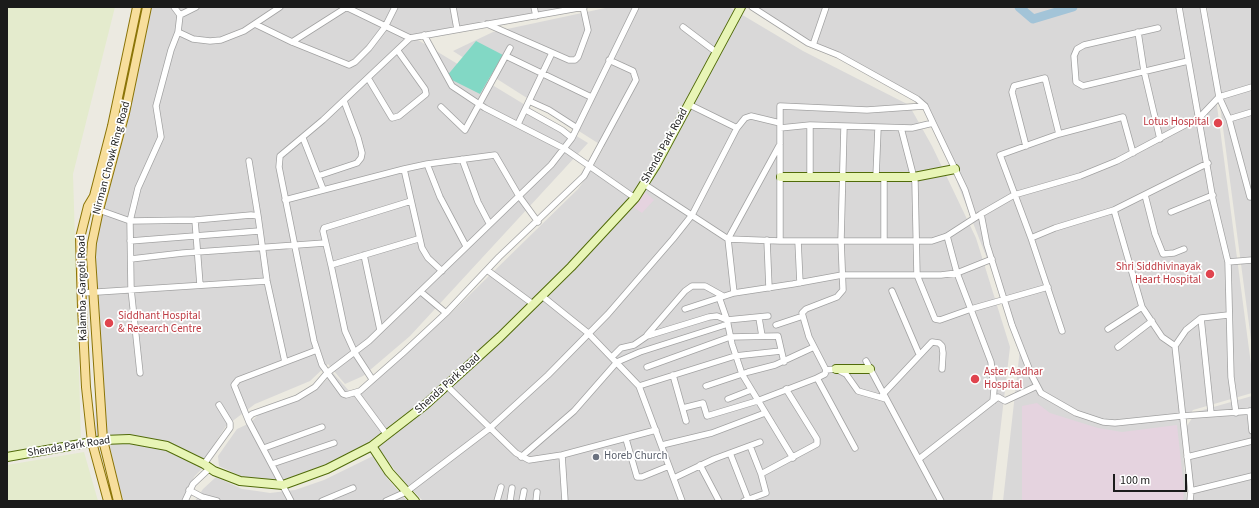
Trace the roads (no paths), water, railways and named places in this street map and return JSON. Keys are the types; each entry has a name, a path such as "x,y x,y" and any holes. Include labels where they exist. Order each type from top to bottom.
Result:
{"main road":[{"name":"Kalamba -Gargoti Road","path":"108,501 92,442 86,387 80,238 88,206 94,196 112,126 137,7"},
{"name":"Nirman Chowk Ring Road","path":"118,501 103,440 93,292 92,242 98,210 125,113 147,7"},
{"name":"Shenda Park Road","path":"7,457 103,440 129,439 167,446 240,482 283,485 327,469 372,446 425,406 447,386 542,296 635,198 656,165 741,7"},
{"path":"781,177 914,177 955,169"},
{"path":"836,369 870,369"},
{"path":"372,446 389,472 415,501"}],"street":[{"path":"140,373 130,259 130,221 138,188 161,137 156,114 156,101 171,50 178,32 180,15 174,7"},
{"path":"180,15 196,7"},
{"path":"178,32 193,39 210,42 221,40 244,31 280,7"},
{"path":"292,42 346,7 410,38"},
{"path":"255,24 292,42 349,65 355,62 369,48 385,27 396,7"},
{"path":"453,7 457,29"},
{"path":"534,7 536,16"},
{"path":"487,24 569,60 575,60 578,58 588,30 584,7 457,29 410,38 344,101 280,156 279,161 285,200 317,350 322,365 343,394 346,395 356,393 446,313 487,270 578,184 590,167 636,80 634,71 609,60"},
{"path":"248,418 252,414 297,398 309,391 327,373 355,353 421,292 565,149 577,128 636,7"},
{"path":"752,7 813,45 838,55 917,99 925,106 965,190 974,218"},
{"path":"813,45 826,7"},
{"path":"1179,7 1213,195 1228,262 1228,315 1231,377 1236,413"},
{"path":"1203,7 1219,97 1229,119 1250,197"},
{"path":"683,27 716,52"},
{"path":"1158,28 1084,45 1077,49 1074,56 1075,77 1079,85 1083,86 1188,60"},
{"path":"1138,32 1144,71 1160,139"},
{"path":"424,35 452,86 480,104 565,149 635,198"},
{"path":"441,107 465,130 510,48"},
{"path":"368,78 392,118 399,116 426,94 426,89 398,51"},
{"path":"518,124 526,110 552,52"},
{"path":"506,56 543,72 591,97"},
{"path":"1026,146 1012,92 1014,86 1045,78 1059,134"},
{"path":"644,184 728,239 780,241 932,241 947,236 974,218 1014,195 1080,176 1133,153 1200,117 1219,97 1252,87"},
{"path":"318,176 357,163 361,158 362,153 358,138 344,101"},
{"path":"529,101 549,110 577,128"},
{"path":"688,104 738,128"},
{"path":"780,241 780,106 868,110 925,106"},
{"path":"526,110 562,130 572,138"},
{"path":"1229,119 1252,113"},
{"path":"386,501 406,492 490,428 548,375 608,314 692,215 738,128 745,118 751,116 780,126 810,125 912,128 933,123"},
{"path":"1062,331 1031,238 1000,155 1059,134 1123,117 1133,153"},
{"path":"810,125 810,177"},
{"path":"826,370 809,337 803,316 803,310 831,301 841,294 843,290 841,240 844,177 844,127"},
{"path":"878,128 884,240"},
{"path":"901,128 914,177 917,275 935,319 940,320 971,309 1048,287"},
{"path":"302,138 323,189"},
{"path":"734,292 728,239 781,144"},
{"path":"285,200 323,189 427,164 496,155 518,196 538,222"},
{"path":"462,159 478,202 489,223"},
{"path":"249,162 267,281 285,362"},
{"path":"1031,238 1055,228 1114,210 1208,163"},
{"path":"427,164 440,197 466,246"},
{"path":"404,169 418,238 428,258 442,271"},
{"path":"1245,179 1252,177"},
{"path":"1144,195 1155,234 1163,254 1174,253 1184,249"},
{"path":"1171,212 1213,195"},
{"path":"372,379 355,353 345,331 323,232 324,228 411,201"},
{"path":"88,206 130,221 195,220 251,215 258,216"},
{"path":"1114,210 1142,307 1162,337 1175,346"},
{"path":"981,214 992,260 1012,325 1041,393 1069,409 1103,422 1115,423 1211,413 1236,413 1251,411 1252,430"},
{"path":"195,220 200,285"},
{"path":"130,241 259,231"},
{"path":"947,236 957,272 991,362 994,389 993,401"},
{"path":"331,265 418,238"},
{"path":"767,240 769,288"},
{"path":"798,241 800,283"},
{"path":"130,259 197,252 325,243"},
{"path":"364,255 380,330"},
{"path":"685,309 734,292 769,288 842,275 941,275 957,272 992,260"},
{"path":"1228,262 1252,260"},
{"path":"487,270 533,304"},
{"path":"82,293 267,281"},
{"path":"612,357 621,348 634,345 647,336 685,290 692,286 705,286 721,296 730,338 742,374 793,458"},
{"path":"892,291 919,354"},
{"path":"421,292 446,313"},
{"path":"542,296 588,333 639,386 682,501"},
{"path":"1108,329 1142,307"},
{"path":"1190,501 1191,491 1188,457 1175,346 1186,330 1201,318 1228,315"},
{"path":"647,336 714,316 727,322"},
{"path":"521,457 574,411 617,362 640,352 727,322 768,316"},
{"path":"776,325 803,316"},
{"path":"759,318 762,336"},
{"path":"1201,318 1211,413"},
{"path":"1118,347 1152,321"},
{"path":"647,368 730,338 762,336 778,336 784,362"},
{"path":"884,396 919,354 932,342 939,343 943,353 942,369"},
{"path":"706,386 784,362 814,347"},
{"path":"292,501 248,418 235,389 235,383 317,350"},
{"path":"639,386 735,356 781,351"},
{"path":"866,361 940,500"},
{"path":"826,370 836,369 846,374 858,391 884,396"},
{"path":"683,408 703,403 708,416 757,401 817,378 825,374 826,370"},
{"path":"673,375 686,421"},
{"path":"817,378 855,448"},
{"path":"447,386 521,457 529,460 562,455 656,430"},
{"path":"919,459 998,397 1005,401 1037,386"},
{"path":"761,474 816,445 817,442 786,389"},
{"path":"728,399 751,390"},
{"path":"356,393 387,435"},
{"path":"185,501 189,490 207,466 230,428 219,405"},
{"path":"662,445 712,433 765,413"},
{"path":"264,448 322,427"},
{"path":"626,439 637,477 642,477 669,466"},
{"path":"1188,457 1252,441"},
{"path":"272,464 334,442"},
{"path":"674,478 700,465 760,442"},
{"path":"730,453 746,500 766,493 761,474 750,446"},
{"path":"562,455 565,501"},
{"path":"700,465 719,501"},
{"path":"1191,491 1252,476"},
{"path":"497,501 501,487"},
{"path":"322,501 353,488"},
{"path":"510,501 512,488"},
{"path":"189,490 202,498 217,501"},
{"path":"522,501 524,491"},
{"path":"536,501 537,492"}],"waterway":[{"path":"1019,7 1033,19 1073,7"}],"place":[{"name":"Lotus Hospital","path":"1218,123"},
{"name":"Shri Siddhivinayak Heart Hospital","path":"1210,274"},
{"name":"Siddhant Hospital & Research Centre","path":"109,323"},
{"name":"Aster Aadhar Hospital","path":"975,379"},
{"name":"Horeb Church","path":"596,457"}]}
